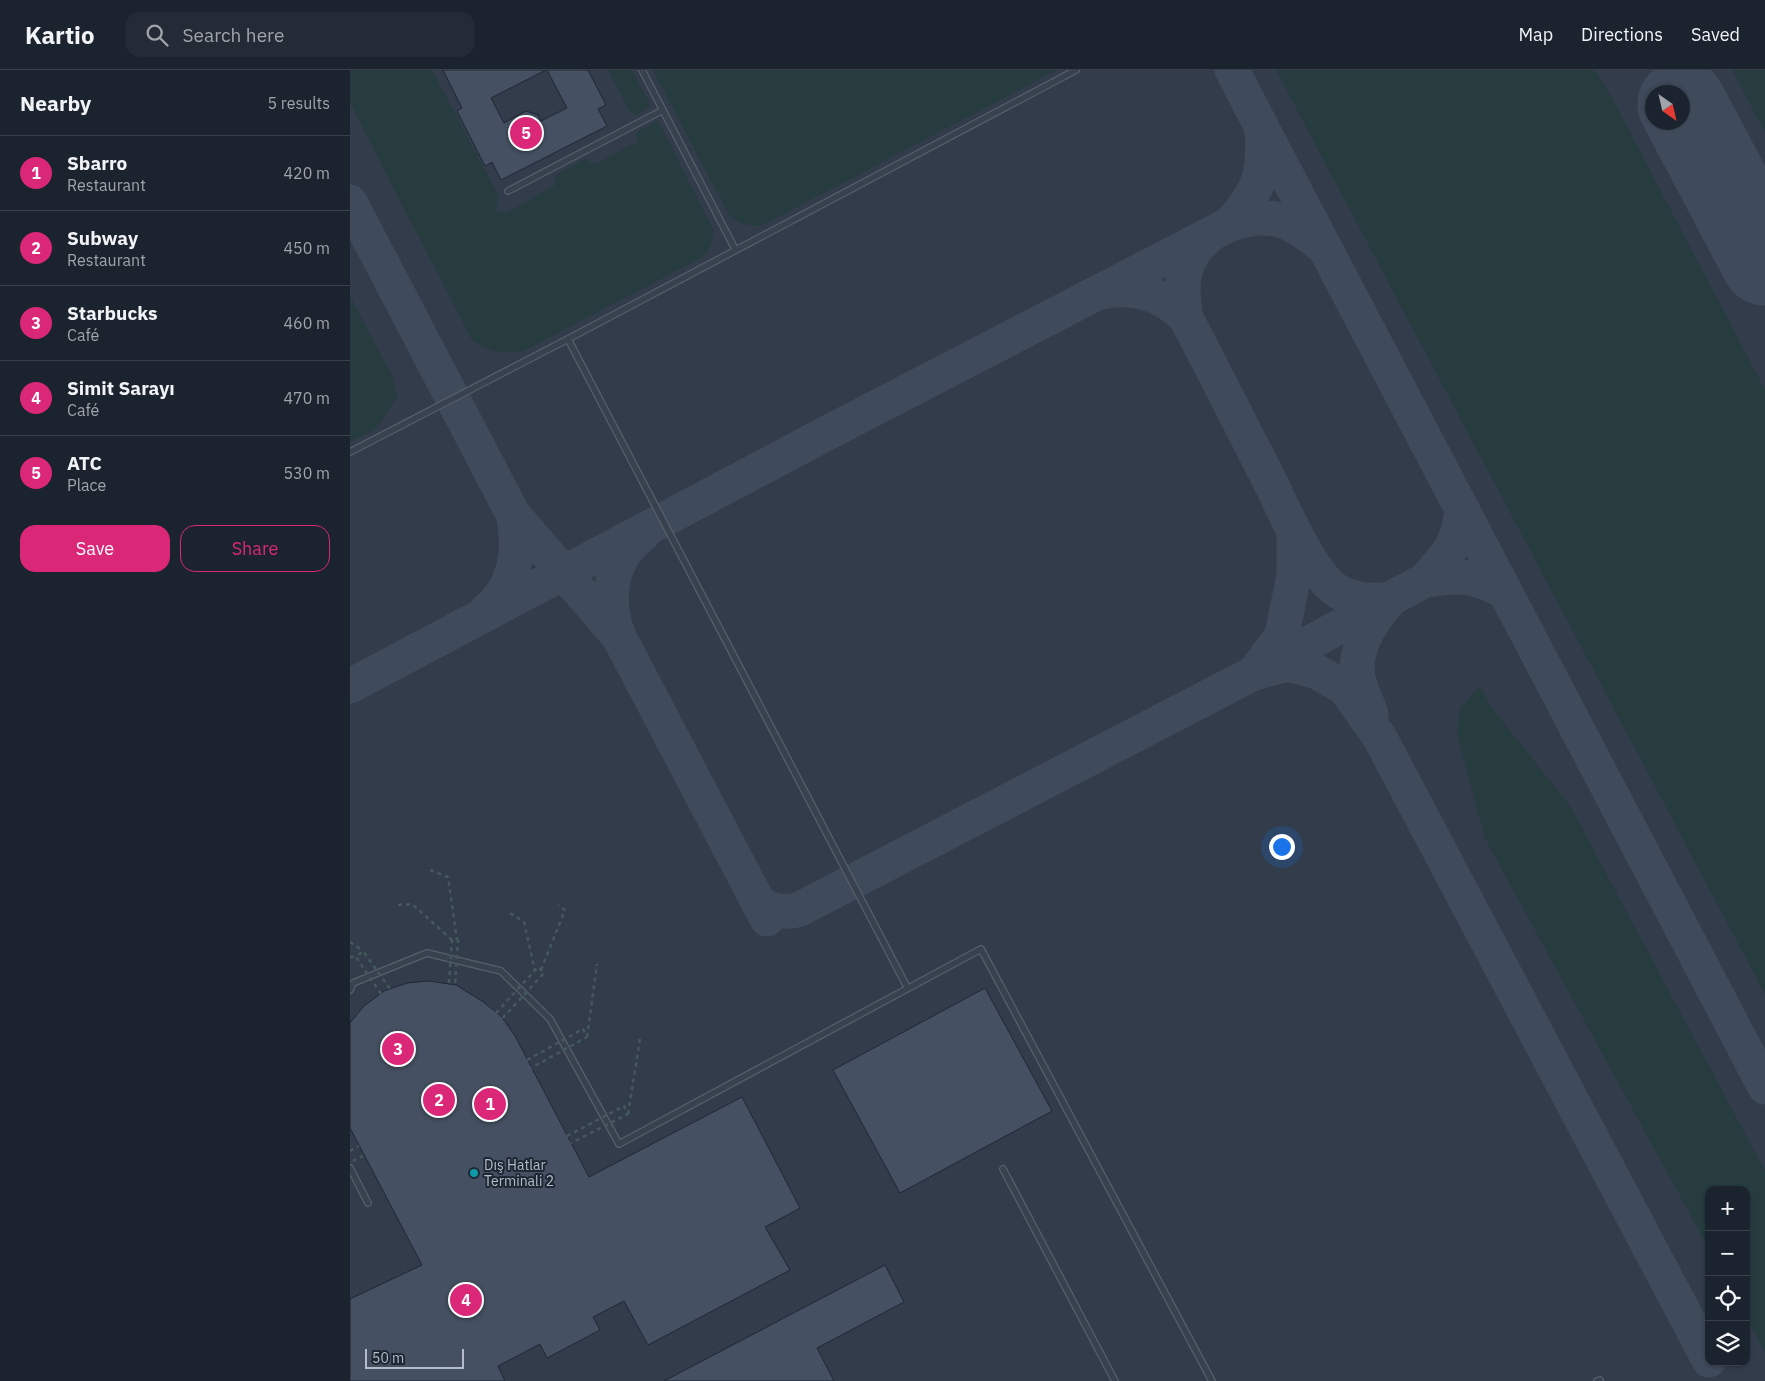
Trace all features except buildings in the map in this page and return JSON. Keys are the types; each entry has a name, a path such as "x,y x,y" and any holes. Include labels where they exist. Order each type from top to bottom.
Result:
{"lane":[{"path":"642,70 735,249"},
{"path":"350,452 568,339 1076,70"},
{"path":"508,191 663,110"},
{"path":"568,339 907,987"},
{"path":"350,990 354,983 427,953 501,971 550,1019 618,1144 907,987 981,949 1212,1381"},
{"path":"350,1168 368,1203"},
{"path":"1003,1169 1115,1381"}],"path":[{"path":"430,870 448,877 458,940 455,984"},
{"path":"398,905 412,904 452,940 457,940"},
{"path":"541,970 565,910 558,905"},
{"path":"510,913 524,922 535,970"},
{"path":"449,984 452,940"},
{"path":"350,942 363,951 390,989"},
{"path":"350,957 356,957 363,951"},
{"path":"356,957 381,994"},
{"path":"587,1037 597,964"},
{"path":"496,1013 538,967 544,973 501,1020"},
{"path":"527,1060 583,1030 587,1037"},
{"path":"531,1068 587,1037"},
{"path":"628,1114 640,1039"},
{"path":"567,1136 624,1106 628,1114"},
{"path":"571,1143 628,1114"},
{"path":"350,1151 359,1146"},
{"path":"350,1163 363,1156"}],"shaded area":[{"path":"350,70 1765,70 1765,1381 350,1381"}],"green space":[{"path":"350,70 432,70 498,195 496,213 508,212 554,186 556,175 585,159 595,164 637,142 637,132 658,121 713,229 713,238 710,246 699,259 523,351 502,352 485,347 472,340 350,103"},
{"path":"608,70 632,70 651,106 636,115 630,112"},
{"path":"653,70 1057,70 763,225 752,226 736,220 728,213"},
{"path":"1276,70 1595,70 1612,98 1765,390 1765,994"},
{"path":"1732,70 1765,70 1765,132"},
{"path":"350,296 393,378 397,397 377,428 350,442"},
{"path":"1479,686 1495,712 1570,806 1765,1171 1765,1352 1750,1325 1750,1186 1705,1186 1705,1242 1485,838 1457,734 1460,709"}],"taxiway":[{"path":"1232,70 1497,579 1765,1087"},
{"path":"350,686 831,431 1230,224 1248,201 1258,181 1262,158 1262,129"},
{"path":"350,202 513,514 619,637 767,919"},
{"path":"1230,224 1258,218 1280,220 1300,229 1322,246"},
{"path":"1209,236 1193,253 1185,273 1183,294 1186,318 1299,541 1318,572 1329,584 1345,595 1364,600 1390,599"},
{"path":"1101,292 1125,290 1147,293 1158,297 1186,318"},
{"path":"1462,510 1460,523 1451,549 1425,580 1466,577 1483,581 1503,591"},
{"path":"486,611 504,591 514,567 516,541 513,514"},
{"path":"1257,669 1282,635 1294,575 1294,530"},
{"path":"619,637 612,610 613,582 623,556 642,535"},
{"path":"757,900 776,911 798,910 1254,673 1425,580"},
{"path":"1371,714 1359,682 1358,657 1365,636 1375,618 1388,602"},
{"path":"1254,673 1288,664 1317,672 1345,688 1380,738 1705,1352"}],"runway":[{"path":"1690,119 1765,261"}],"place":[{"name":"ATC","path":"526,133"},
{"name":"Starbucks","path":"398,1049"},
{"name":"Subway","path":"439,1100"},
{"name":"Sbarro","path":"490,1104"},
{"name":"Dış Hatlar Terminali 2","path":"474,1173"},
{"name":"Simit Sarayı","path":"466,1300"}]}
